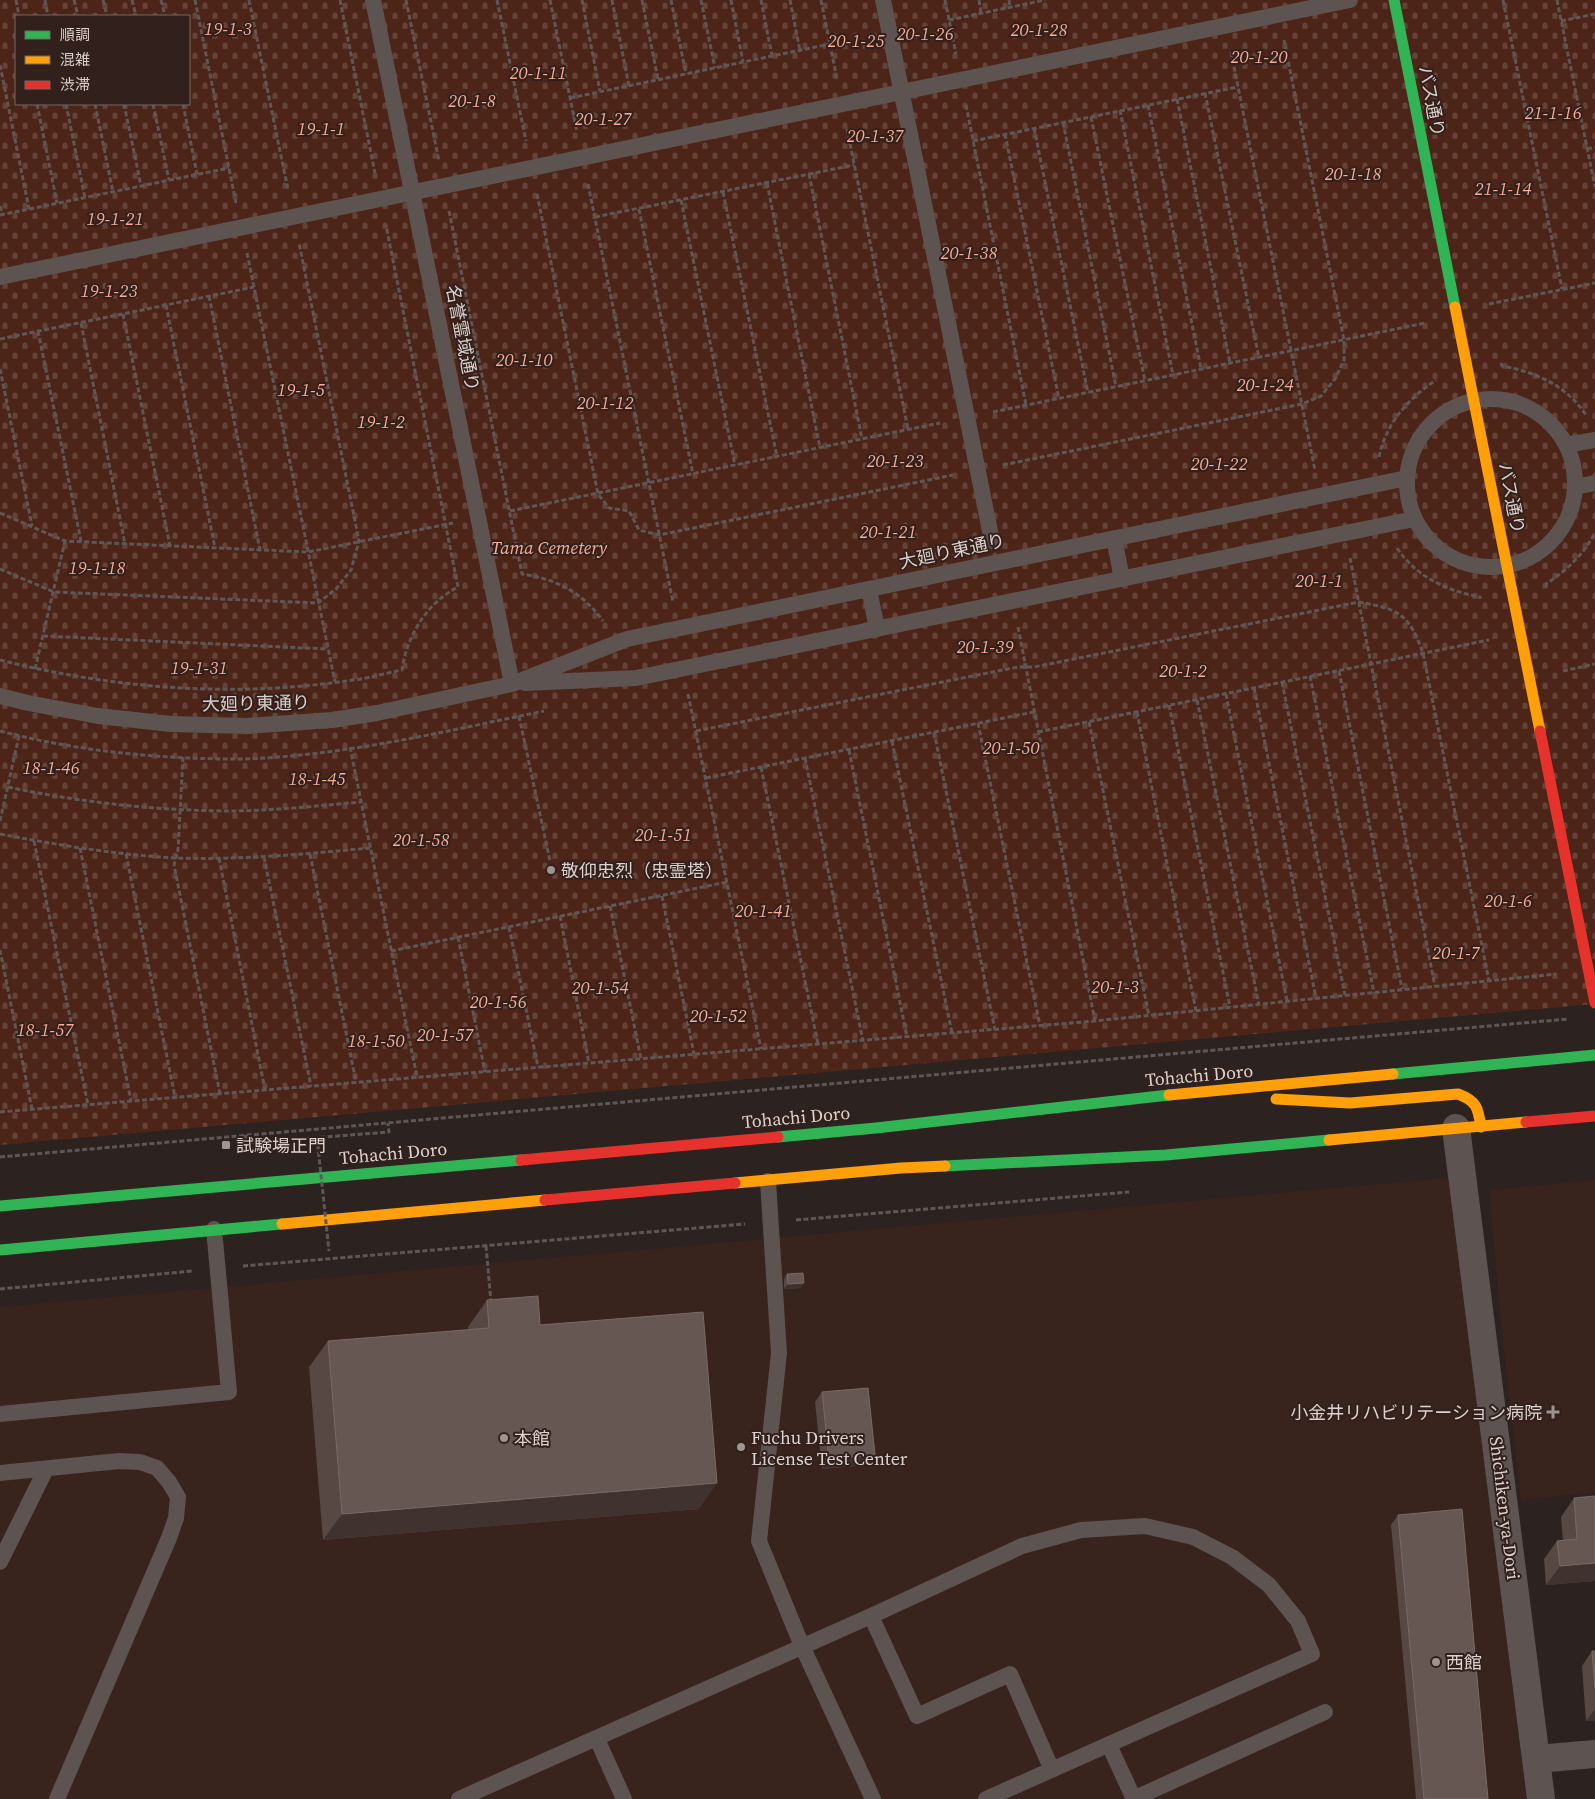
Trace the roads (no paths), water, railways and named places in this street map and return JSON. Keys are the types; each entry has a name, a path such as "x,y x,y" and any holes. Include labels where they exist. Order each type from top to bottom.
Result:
{"main road":[{"name":"バス通り","path":"1394,0 1595,1003"},
{"name":"Tohachi Doro","path":"0,1206 876,1128 1187,1093 1595,1055"},
{"path":"1187,1093 1350,1103 1458,1094 1468,1097 1478,1109 1468,1128"},
{"path":"0,1250 214,1229 901,1168 1166,1154 1595,1116"}],"street":[{"name":"Shichiken-ya-Dori","path":"1468,1128 1541,1799"},
{"path":"1537,1759 1595,1754"}],"lane":[{"name":"名誉霊域通り","path":"373,0 512,684"},
{"path":"883,0 992,541"},
{"path":"0,278 1350,0"},
{"path":"1501,399 1528,407 1550,423 1566,446 1574,466 1575,487 1569,514 1554,538 1533,555 1507,565 1480,566 1453,558 1430,542 1414,519 1408,499 1407,478 1412,451 1427,428 1448,410 1474,400 1501,399"},
{"path":"1566,446 1595,440"},
{"name":"大廻り東通り","path":"512,684 628,639 1407,478"},
{"path":"1575,487 1595,483"},
{"name":"大廻り東通り","path":"0,696 98,716 171,724 247,726 345,718 512,684 636,678 1414,519"},
{"path":"1114,538 1122,579"},
{"path":"869,589 878,629"},
{"path":"768,1181 779,1353 759,1541 802,1646 873,1799"},
{"path":"0,1414 229,1392 214,1229"},
{"path":"0,1473 119,1461 140,1462 156,1468 169,1482 178,1497 176,1518 169,1538 58,1799"},
{"path":"0,1562 46,1469"},
{"path":"459,1799 872,1616 1022,1546 1081,1530 1145,1526 1193,1537 1232,1557 1269,1585 1298,1621 1312,1654 986,1799"},
{"path":"872,1616 917,1716 1010,1674 1052,1770"},
{"path":"1109,1745 1134,1799 1325,1712"},
{"path":"597,1739 624,1799"}],"place":[{"name":"敬仰忠烈（忠霊塔）","path":"551,870"},
{"name":"試験場正門","path":"226,1145"},
{"name":"小金井リハビリテーション病院","path":"1553,1412"},
{"name":"本館","path":"504,1438"},
{"name":"Fuchu Drivers License Test Center","path":"741,1447"},
{"name":"西館","path":"1436,1662"}],"park label":[{"name":"19-1-3","path":"228,28"},
{"name":"20-1-28","path":"1039,29"},
{"name":"20-1-26","path":"925,33"},
{"name":"20-1-25","path":"856,40"},
{"name":"20-1-20","path":"1259,56"},
{"name":"20-1-11","path":"538,72"},
{"name":"20-1-8","path":"472,100"},
{"name":"21-1-16","path":"1553,112"},
{"name":"20-1-27","path":"603,118"},
{"name":"19-1-1","path":"321,128"},
{"name":"20-1-37","path":"875,135"},
{"name":"20-1-18","path":"1353,173"},
{"name":"21-1-14","path":"1503,188"},
{"name":"19-1-21","path":"115,218"},
{"name":"20-1-38","path":"969,252"},
{"name":"19-1-23","path":"109,290"},
{"name":"20-1-10","path":"524,359"},
{"name":"20-1-24","path":"1265,384"},
{"name":"19-1-5","path":"301,389"},
{"name":"20-1-12","path":"605,402"},
{"name":"19-1-2","path":"381,421"},
{"name":"20-1-23","path":"895,460"},
{"name":"20-1-22","path":"1219,463"},
{"name":"20-1-21","path":"888,531"},
{"name":"Tama Cemetery","path":"549,547"},
{"name":"19-1-18","path":"97,567"},
{"name":"20-1-1","path":"1319,580"},
{"name":"20-1-39","path":"985,646"},
{"name":"19-1-31","path":"199,667"},
{"name":"20-1-2","path":"1183,670"},
{"name":"20-1-50","path":"1011,747"},
{"name":"18-1-46","path":"51,767"},
{"name":"18-1-45","path":"317,778"},
{"name":"20-1-51","path":"663,834"},
{"name":"20-1-58","path":"421,839"},
{"name":"20-1-6","path":"1508,900"},
{"name":"20-1-41","path":"763,910"},
{"name":"20-1-7","path":"1456,952"},
{"name":"20-1-3","path":"1115,986"},
{"name":"20-1-54","path":"600,987"},
{"name":"20-1-56","path":"498,1001"},
{"name":"20-1-52","path":"718,1015"},
{"name":"18-1-57","path":"45,1029"},
{"name":"20-1-57","path":"445,1034"},
{"name":"18-1-50","path":"376,1040"}]}
